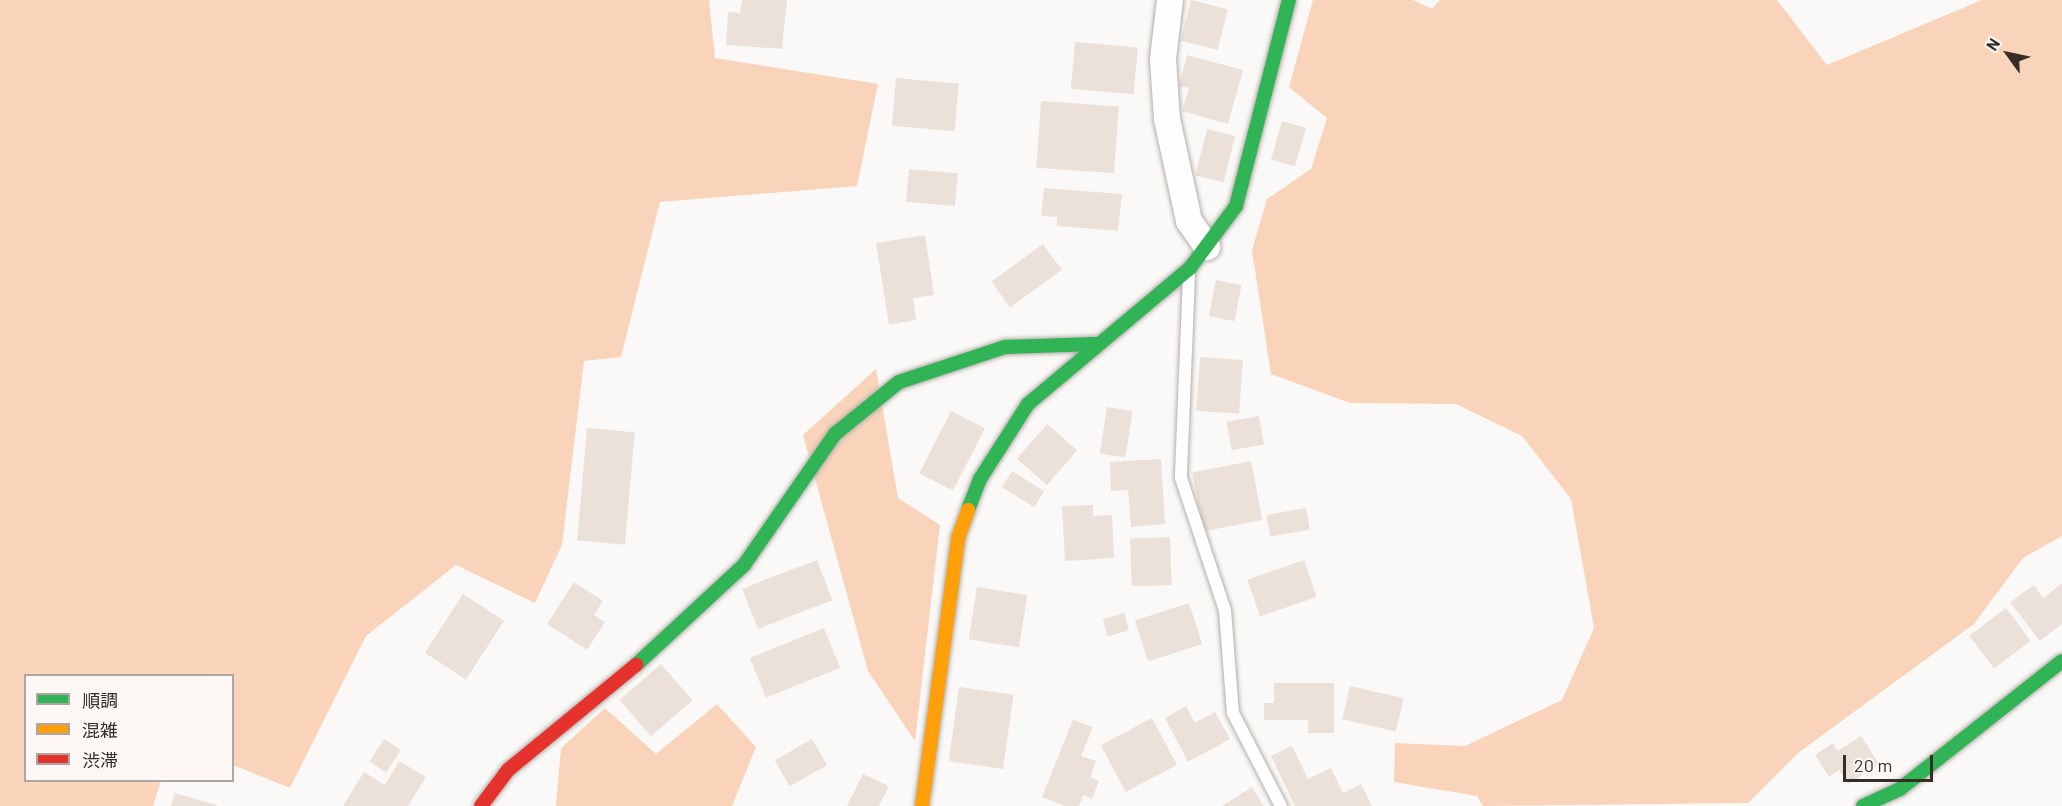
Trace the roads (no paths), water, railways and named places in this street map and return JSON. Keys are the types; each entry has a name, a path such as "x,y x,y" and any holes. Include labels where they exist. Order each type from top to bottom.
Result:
{"street":[{"path":"1170,0 1163,59 1167,119 1189,220 1207,247"},
{"path":"922,806 958,538 980,478 1028,404 1096,344 1190,268 1236,206 1289,0"},
{"path":"481,806 508,770 621,678 744,565 836,434 899,382 1005,347 1096,344"},
{"path":"1863,806 1900,789 2062,661"}],"lane":[{"path":"1190,268 1181,478 1225,610 1233,713 1281,806"}]}
